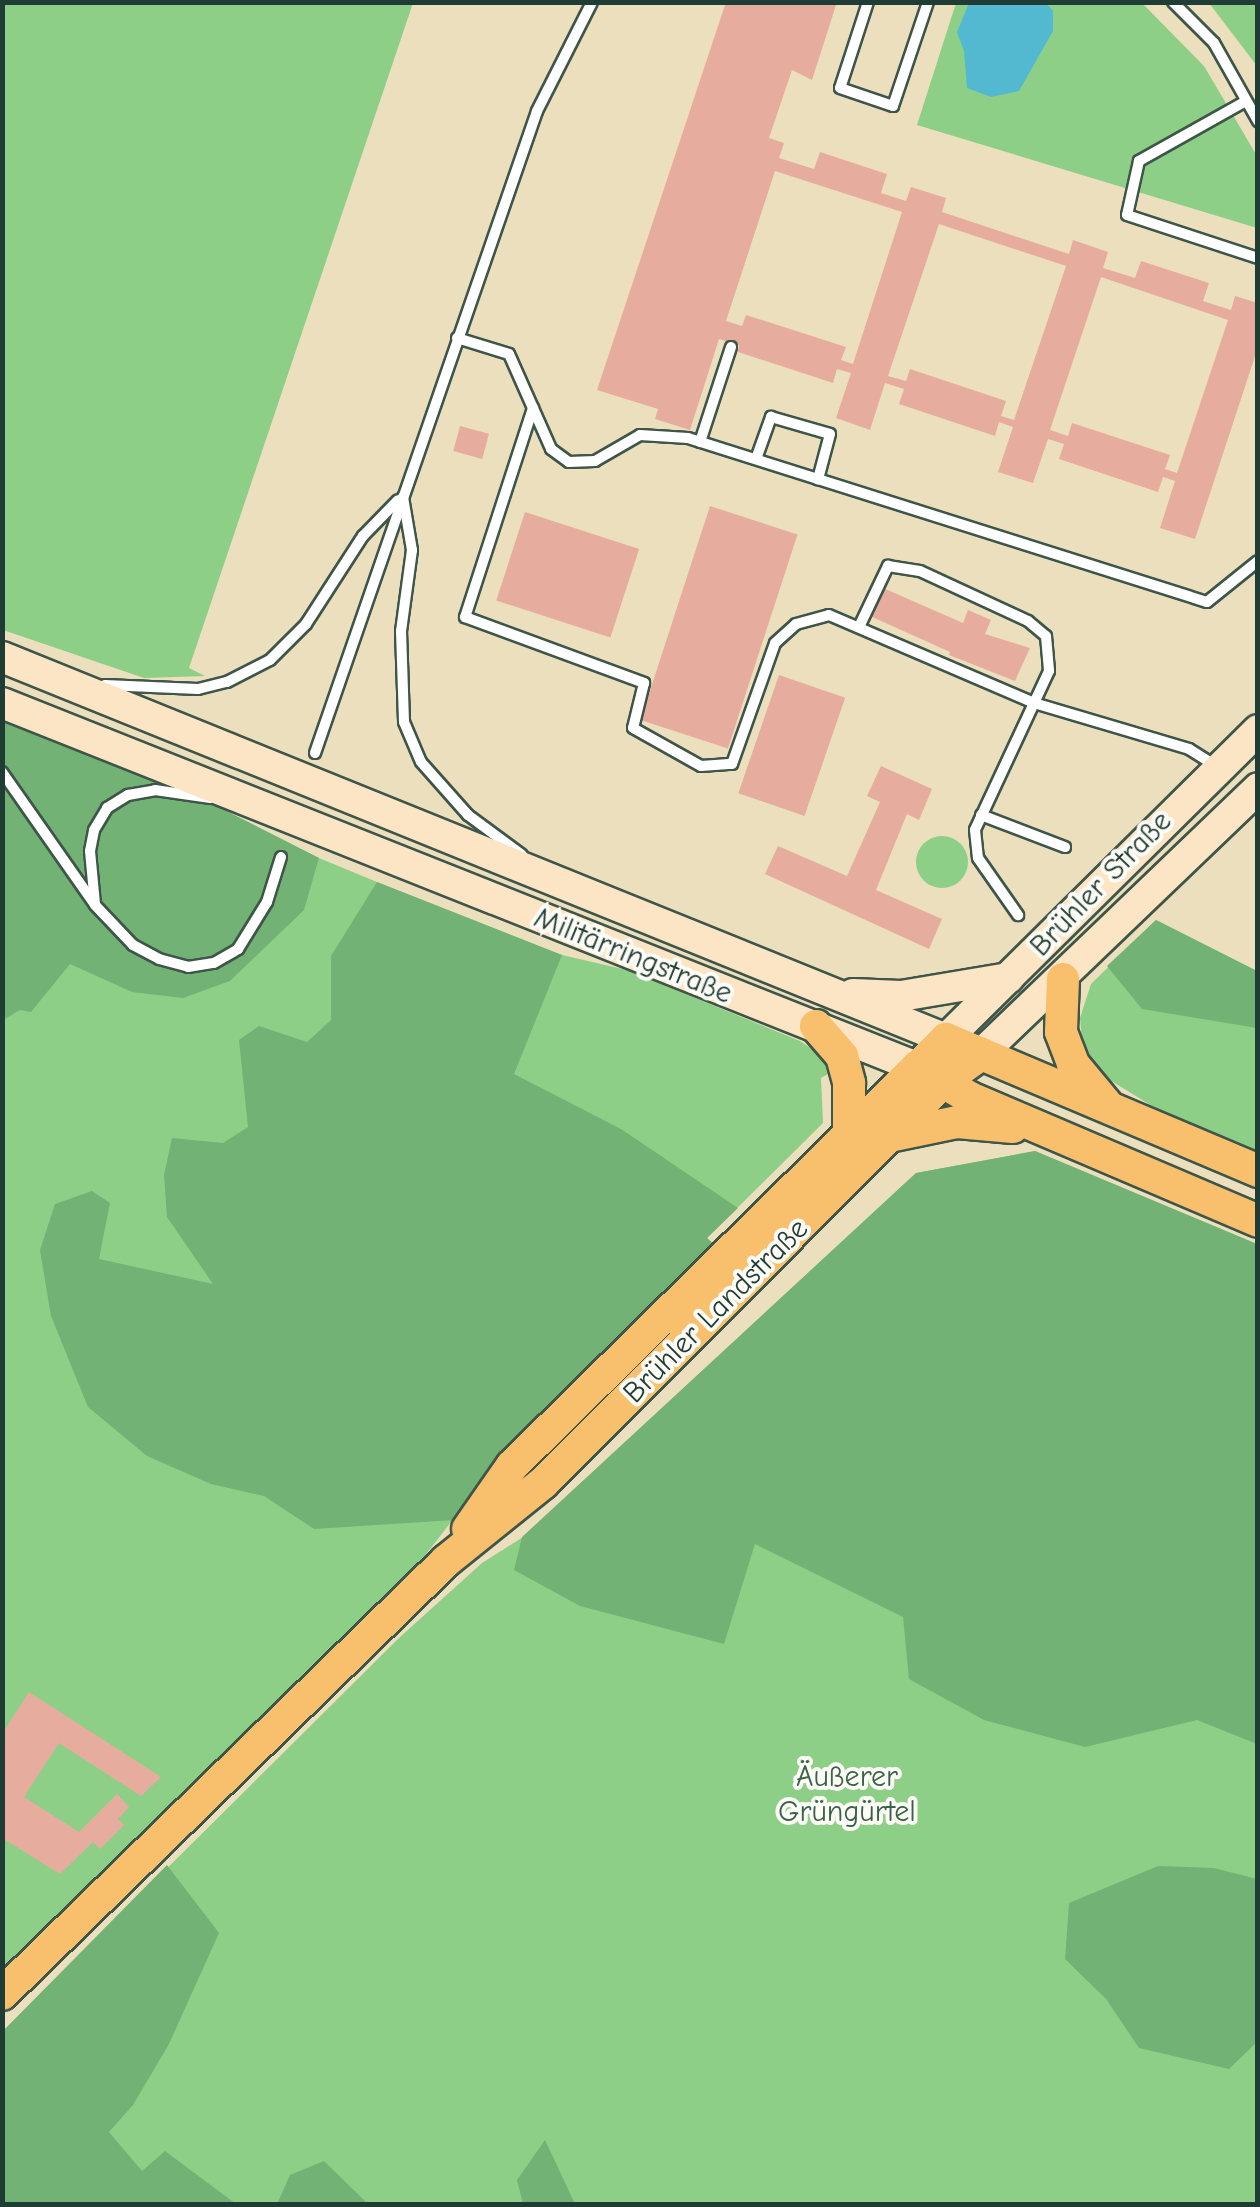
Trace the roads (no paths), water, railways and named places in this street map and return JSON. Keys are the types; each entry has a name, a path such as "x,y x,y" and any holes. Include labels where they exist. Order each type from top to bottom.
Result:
{"main road":[{"name":"Militärringstraße","path":"2,657 946,1039 1258,1171"},
{"name":"Militärringstraße","path":"2,703 237,800 816,1026 1258,1221"},
{"name":"Brühler Straße","path":"946,1039 1258,730"},
{"path":"1218,766 1252,793"},
{"name":"Brühler Straße","path":"981,1054 1252,793"},
{"path":"830,992 902,996 1008,978"},
{"path":"1063,979 1060,1032 1073,1064 1110,1108"},
{"path":"816,1026 842,1056 849,1083 849,1134"},
{"name":"Brühler Landstraße","path":"2,1994 446,1561 543,1483 889,1136 932,1075 946,1039"},
{"name":"Brühler Landstraße","path":"446,1561 512,1466 849,1134 932,1075 981,1054"},
{"path":"889,1136 957,1122 1046,1130"}],"lane":[{"path":"315,753 537,111 592,2"},
{"path":"868,2 840,88 894,106 928,2"},
{"path":"1173,2 1214,43 1258,121"},
{"path":"1246,100 1139,160 1128,215 1258,258"},
{"path":"457,338 509,354 551,449 569,462 595,461 640,434 700,442 1207,602 1258,561"},
{"path":"700,442 731,346"},
{"path":"533,408 465,617 644,683 633,728 701,766 732,764 775,643 796,624 829,614 1034,703 1189,749 1218,766"},
{"path":"756,460 770,417 830,434 818,479"},
{"path":"58,680 174,691 226,682 252,670 286,648 363,536 403,496"},
{"path":"403,496 412,550 400,686 410,736 420,762 468,815 555,879"},
{"path":"859,628 888,566 920,571 1028,620 1046,636 1048,670 974,830 978,858 1018,915"},
{"path":"2,772 96,905 133,945 159,960 188,966 214,962 238,949 254,929 281,857"},
{"path":"96,905 90,852 94,830 107,808 128,795 155,790 237,800"},
{"path":"981,815 1064,847"}],"water":[{"path":"969,3 1046,3 1053,11 1053,31 1019,91 991,97 967,88 964,51 957,32"}],"park label":[{"name":"Äußerer Grüngürtel","path":"847,1794"}]}
